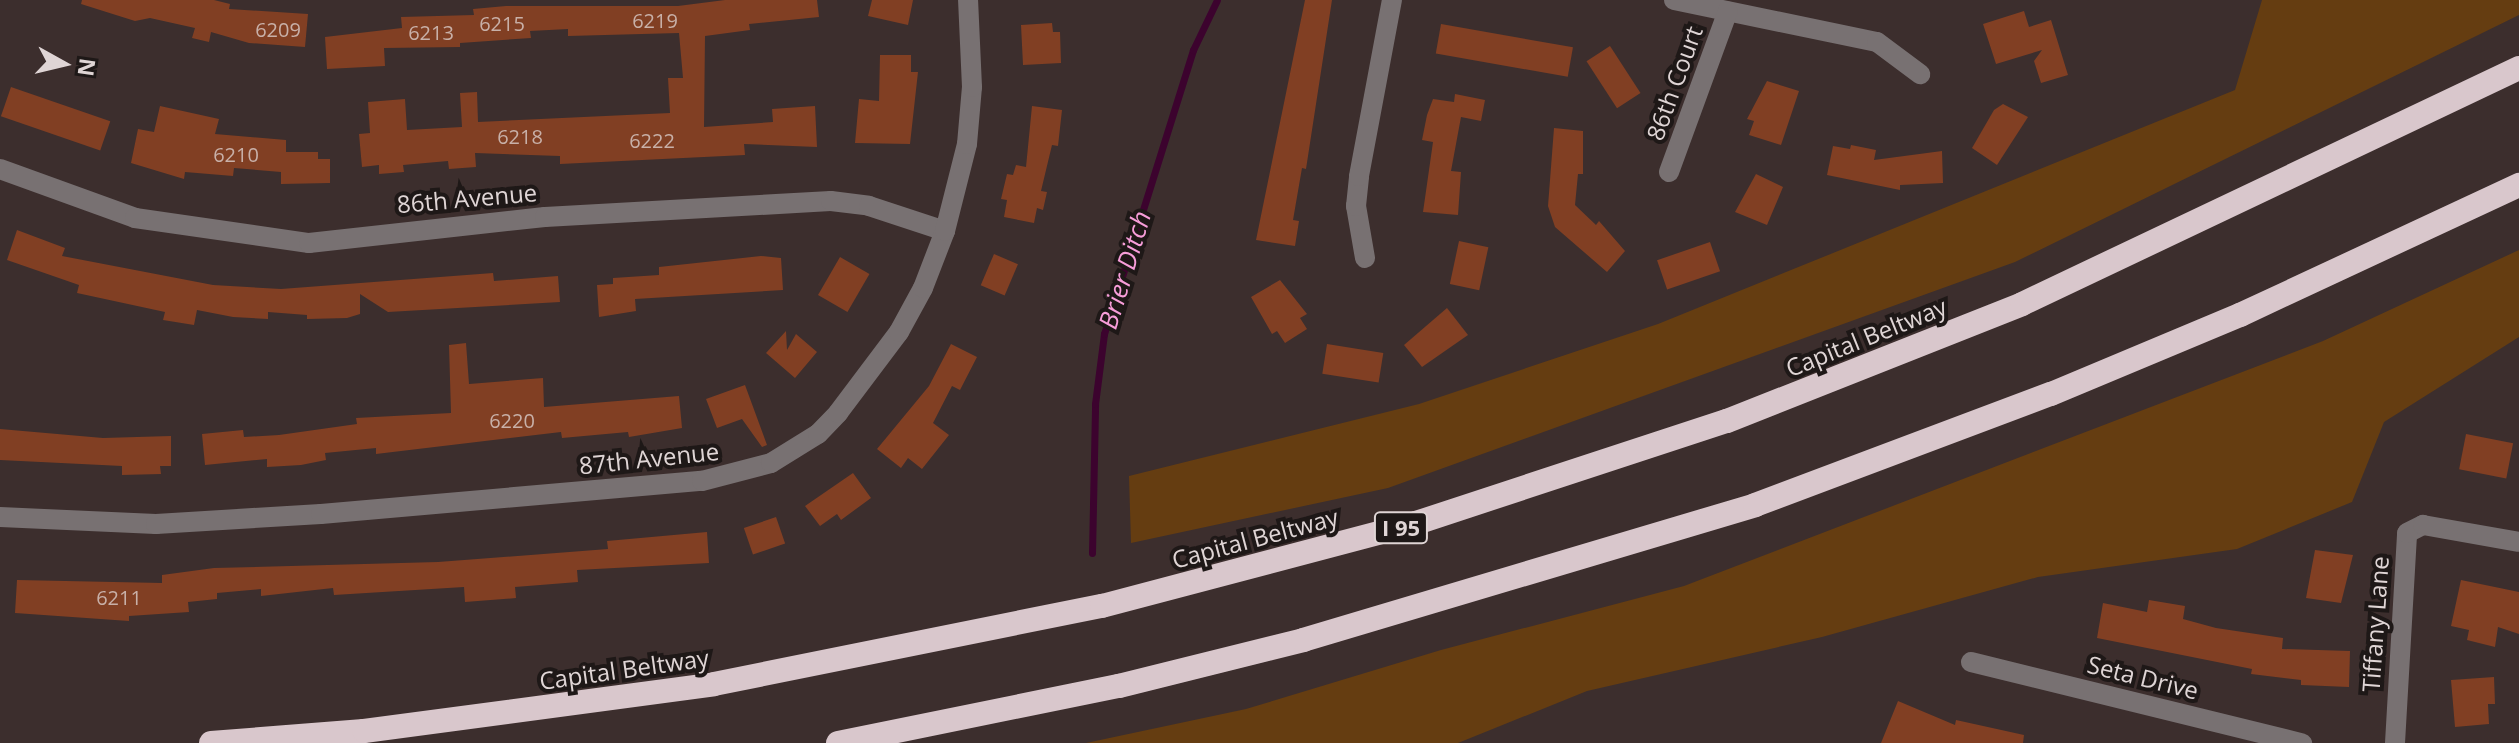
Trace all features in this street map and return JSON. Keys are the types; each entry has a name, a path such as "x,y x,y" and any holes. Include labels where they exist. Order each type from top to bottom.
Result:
{"highway":[{"name":"Capital Beltway","path":"211,743 522,712 729,682 1102,606 1416,523 1727,421 2022,304 2519,68"},
{"path":"838,743 1119,686 1303,640 1755,505 2211,327 2519,185"}],"street":[{"name":"87th Avenue","path":"0,517 156,524 736,475 792,450 838,413 899,332 923,288 945,231 970,122 968,0"},
{"path":"1365,258 1356,206 1359,176 1392,0"},
{"path":"1674,0 1877,42 1920,74"},
{"name":"86th Court","path":"1669,172 1728,11"},
{"name":"86th Avenue","path":"0,169 135,218 309,243 423,227 769,202 869,206 945,231"},
{"name":"Tiffany Lane","path":"2395,743 2407,533 2423,525 2519,542"},
{"name":"Seta Drive","path":"1971,662 2302,743"}],"shaded area":[{"path":"2262,0 2519,0 2519,15 2015,262 1388,488 1131,543 1129,476 1419,404 1658,324 2235,90"},
{"path":"2519,250 2519,337 2384,422 2352,502 2237,549 2038,577 1822,637 1587,691 1458,743 1086,743 1246,709 1441,650 1684,586 2323,341"}],"building":[{"path":"82,0 214,0 230,4 229,9 308,14 305,47 249,43 211,32 209,42 192,38 195,28 150,18 135,21 81,4"},
{"path":"725,0 817,0 819,17 749,24 750,30 705,36 704,127 773,122 772,109 815,106 817,147 744,144 745,155 560,164 560,156 475,153 476,167 449,169 448,161 403,165 404,172 379,174 379,165 362,167 359,134 370,133 368,102 405,99 407,130 462,127 460,93 477,92 478,122 670,113 668,78 683,78 679,33 568,36 568,29 530,31 531,38 460,43 460,47 384,48 385,66 327,69 325,37 402,28 401,17 474,15 473,9 506,6 678,6"},
{"path":"872,0 913,0 908,25 868,16"},
{"path":"1305,0 1332,0 1306,169 1302,168 1293,220 1299,221 1295,246 1256,240"},
{"path":"2024,11 2029,27 2051,20 2068,75 2041,83 2034,61 2042,50 1996,64 1983,24"},
{"path":"1052,23 1053,32 1060,32 1061,63 1023,65 1021,25"},
{"path":"1441,24 1573,47 1568,77 1436,54"},
{"path":"1610,46 1640,93 1617,108 1587,61"},
{"path":"880,55 911,55 911,72 918,72 910,144 855,143 859,99 879,101"},
{"path":"1767,81 1799,91 1781,145 1749,135 1754,121 1747,119"},
{"path":"11,87 110,121 100,150 1,116"},
{"path":"1455,94 1485,100 1481,121 1461,117 1451,171 1461,172 1458,215 1423,212 1433,142 1422,140 1427,115 1433,99 1454,102"},
{"path":"2003,104 2028,117 1997,165 1972,148 1994,110"},
{"path":"160,106 219,119 215,134 286,140 286,152 318,152 318,159 330,159 330,183 281,184 281,172 234,168 233,176 185,172 184,179 131,163 138,129 154,132"},
{"path":"1032,106 1062,110 1058,146 1052,145 1041,191 1047,192 1043,210 1037,208 1034,223 1004,217 1007,200 1001,199 1007,174 1013,175 1016,165 1026,167"},
{"path":"1554,128 1583,131 1583,174 1578,174 1575,205 1596,225 1599,221 1625,251 1607,272 1555,227 1548,206"},
{"path":"1851,145 1876,150 1874,160 1942,151 1943,183 1900,185 1900,190 1827,175 1833,146 1850,149"},
{"path":"1756,174 1783,187 1767,225 1735,212"},
{"path":"17,230 65,248 62,256 213,285 281,289 493,273 494,281 558,276 560,302 388,312 360,294 360,314 347,318 307,319 307,315 268,312 268,319 233,317 197,310 194,325 163,320 165,312 77,293 79,285 7,260"},
{"path":"1459,241 1488,247 1479,290 1450,284"},
{"path":"1710,242 1720,271 1667,290 1657,260"},
{"path":"994,254 1018,264 1005,295 981,285"},
{"path":"761,256 781,258 783,290 635,299 636,311 599,317 597,285 613,284 613,278 659,275 659,267"},
{"path":"840,257 869,274 847,312 818,295"},
{"path":"1280,280 1307,314 1300,318 1307,329 1285,343 1277,331 1272,334 1251,297"},
{"path":"1447,308 1468,335 1422,367 1404,345"},
{"path":"786,331 787,350 796,334 817,352 795,378 766,353"},
{"path":"466,343 469,384 543,378 544,407 679,396 682,428 629,437 628,432 562,438 561,432 376,454 376,448 325,453 326,460 301,465 267,467 267,459 205,465 202,434 243,430 244,437 279,435 357,424 356,418 451,413 449,345"},
{"path":"951,344 977,357 960,390 952,386 933,423 949,435 922,469 908,458 901,468 877,449 929,386"},
{"path":"1327,344 1383,353 1379,383 1322,374"},
{"path":"745,385 767,445 762,447 742,419 717,428 706,399"},
{"path":"0,429 103,438 171,436 171,466 160,466 161,474 122,475 122,466 0,460"},
{"path":"2466,434 2513,443 2506,478 2459,469"},
{"path":"853,473 871,498 841,520 837,514 820,526 805,506"},
{"path":"776,517 785,543 753,555 744,528"},
{"path":"707,532 709,563 577,570 578,582 515,587 516,598 465,602 464,587 334,595 333,588 261,596 261,589 217,593 217,599 188,602 189,612 129,616 129,621 15,613 17,580 162,583 162,575 214,568 438,562 608,549 607,541"},
{"path":"2315,550 2353,555 2341,603 2306,598"},
{"path":"2461,580 2519,592 2519,634 2498,627 2495,647 2467,640 2469,630 2451,626"},
{"path":"2149,600 2185,606 2183,619 2216,628 2283,638 2282,649 2350,651 2349,687 2301,685 2301,680 2251,674 2252,669 2097,638 2103,603 2147,612"},
{"path":"2494,677 2495,704 2488,704 2489,724 2455,727 2451,680"},
{"path":"1898,701 1955,725 1956,720 2024,735 2023,743 1881,743"}],"waterway":[{"name":"Brier Ditch","path":"1092,553 1095,404 1104,334 1193,50 1217,0"}]}
